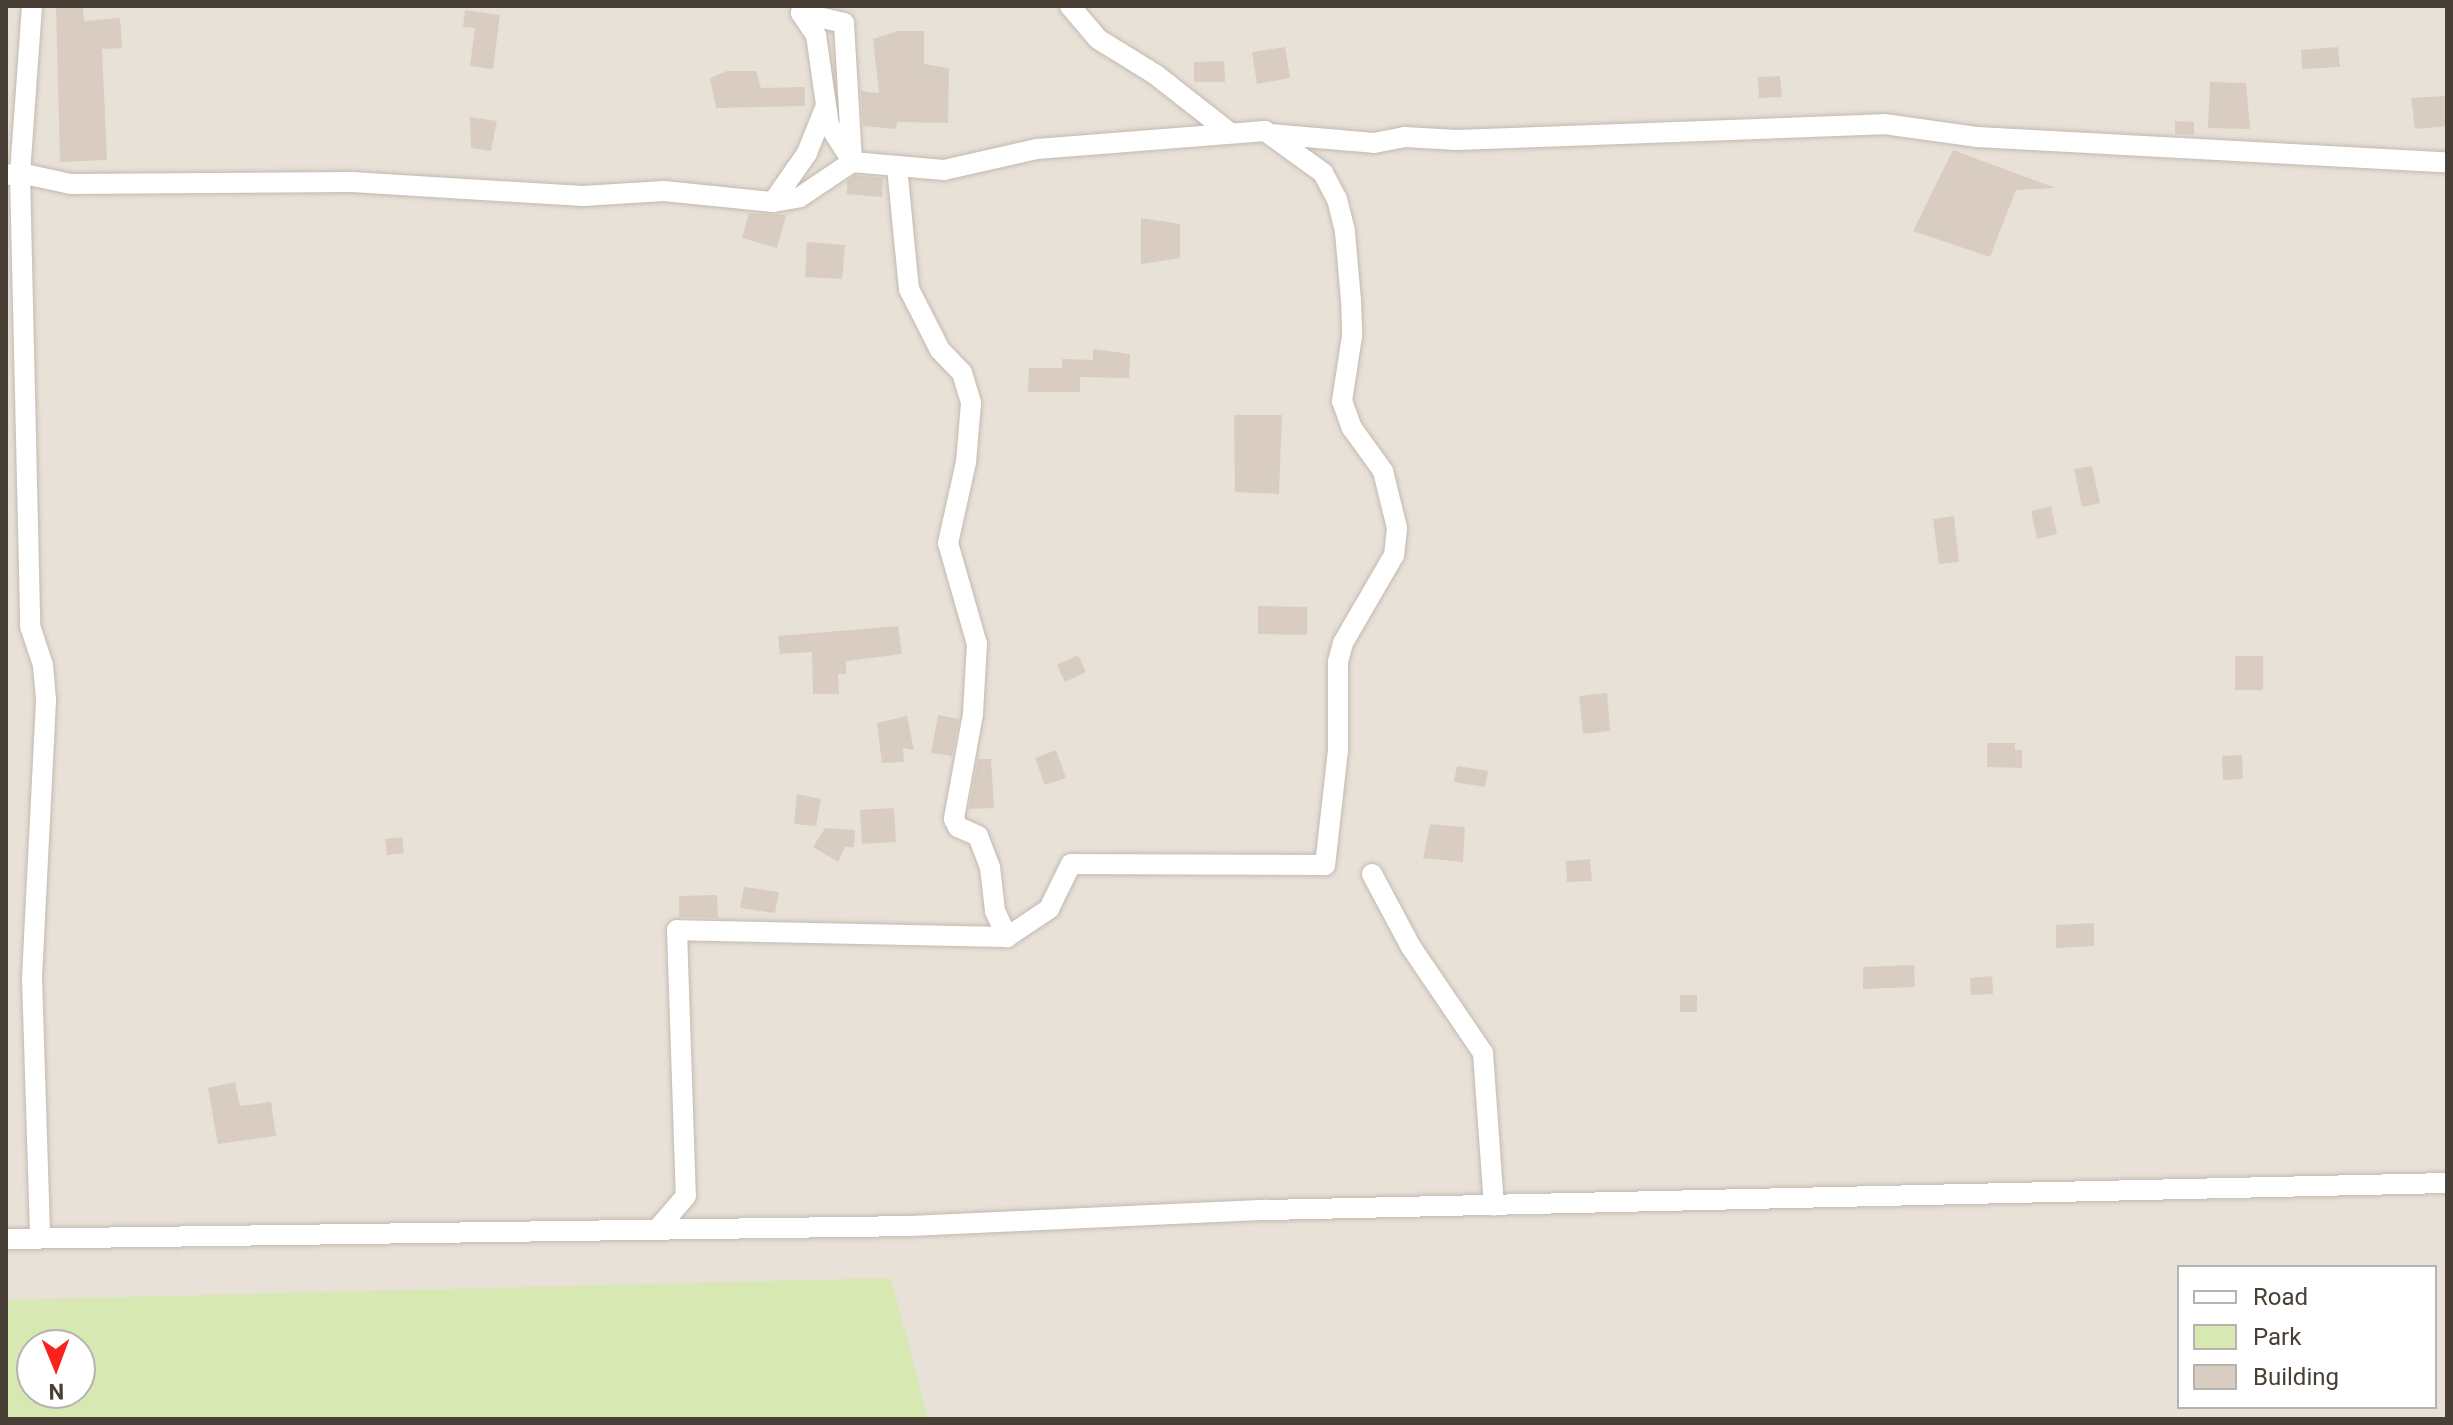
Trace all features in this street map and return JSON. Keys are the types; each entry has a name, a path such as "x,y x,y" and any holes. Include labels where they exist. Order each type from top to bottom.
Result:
{"street":[{"path":"32,6 13,174 30,626 43,665 46,701 32,978 40,1237"},
{"path":"1070,6 1098,39 1156,75 1229,132"},
{"path":"802,10 816,35 825,108 834,137 852,162"},
{"path":"802,10 844,23 852,162"},
{"path":"773,202 803,161 825,108"},
{"path":"13,174 71,184 352,182 569,196 676,191 773,202 800,197 852,162 963,169 1037,149 1168,143 1229,132 1374,143 1405,137 1561,138 1884,124 1978,137 2447,162"},
{"path":"660,1226 686,1196 677,930 1007,937 1049,909 1071,864 1325,865 1338,750 1338,662 1343,643 1394,555 1395,506 1383,471 1352,428 1342,401 1352,336 1345,232 1337,199 1323,173 1270,134"},
{"path":"897,167 909,289 940,350 962,373 971,403 966,462 948,543 977,644 973,714 954,819 958,827 978,836 990,867 995,911 1007,937"},
{"path":"1372,874 1411,947 1483,1053 1494,1206"},
{"path":"6,1239 660,1226 909,1226 1267,1210 2447,1183"}],"shaded area":[{"path":"6,6 2447,6 2447,1419 6,1419"}],"green space":[{"path":"891,1278 928,1419 6,1419 6,1300"}],"building":[{"path":"56,6 83,6 84,21 120,18 122,48 102,49 107,160 60,162"},
{"path":"465,10 500,15 493,69 470,66 475,28 463,27"},
{"path":"898,31 924,31 924,64 949,68 948,123 897,122 896,129 863,126 861,91 879,93 873,39"},
{"path":"1285,47 1290,78 1257,84 1252,52"},
{"path":"2338,47 2340,67 2302,69 2301,50"},
{"path":"1224,61 1225,82 1194,82 1194,62"},
{"path":"727,71 756,71 761,88 805,87 805,106 716,108 710,78"},
{"path":"1780,76 1782,97 1759,98 1758,77"},
{"path":"2210,82 2246,83 2250,129 2208,128"},
{"path":"2447,96 2447,126 2415,129 2411,98"},
{"path":"470,117 497,121 491,151 471,148"},
{"path":"2175,121 2194,122 2194,135 2175,134"},
{"path":"1953,150 2056,188 2016,190 1990,257 1913,231"},
{"path":"855,175 883,178 882,197 847,194 847,181"},
{"path":"749,213 786,215 777,248 742,238"},
{"path":"1141,218 1180,224 1180,258 1141,264"},
{"path":"807,242 845,245 842,279 805,277"},
{"path":"1093,349 1130,354 1129,378 1080,377 1080,392 1028,392 1029,368 1062,368 1062,359 1093,360"},
{"path":"1234,415 1282,415 1279,494 1235,492"},
{"path":"2092,466 2100,503 2082,507 2074,469"},
{"path":"2051,506 2057,534 2037,539 2031,511"},
{"path":"1954,516 1959,562 1939,564 1933,519"},
{"path":"1258,606 1307,607 1307,635 1258,634"},
{"path":"898,626 902,654 846,661 846,674 838,674 839,694 813,694 812,652 780,654 778,636"},
{"path":"1078,655 1086,672 1065,682 1057,665"},
{"path":"2235,656 2263,656 2263,690 2235,690"},
{"path":"1607,693 1610,731 1583,734 1579,696"},
{"path":"938,715 959,719 952,756 931,753"},
{"path":"907,716 914,750 903,748 904,762 882,763 877,723"},
{"path":"1987,743 2015,743 2015,750 2022,750 2022,768 1987,767"},
{"path":"1056,750 1066,778 1045,785 1035,758"},
{"path":"2242,755 2243,779 2223,780 2222,756"},
{"path":"978,759 991,759 994,808 969,809"},
{"path":"1457,766 1488,771 1485,787 1454,782"},
{"path":"797,794 821,799 816,826 794,824"},
{"path":"894,808 896,842 862,844 860,810"},
{"path":"1430,824 1465,827 1463,862 1423,858"},
{"path":"825,828 855,830 854,847 845,847 838,862 813,847"},
{"path":"402,837 404,853 387,855 385,839"},
{"path":"1590,859 1592,881 1567,882 1566,861"},
{"path":"744,887 779,892 775,913 740,908"},
{"path":"717,895 718,918 679,917 679,896"},
{"path":"2094,923 2094,946 2056,948 2056,925"},
{"path":"1914,965 1915,987 1863,989 1863,967"},
{"path":"1992,976 1993,994 1971,995 1970,978"},
{"path":"1680,995 1697,995 1697,1012 1680,1012"},
{"path":"235,1082 240,1106 271,1102 276,1136 218,1144 208,1088"}]}
